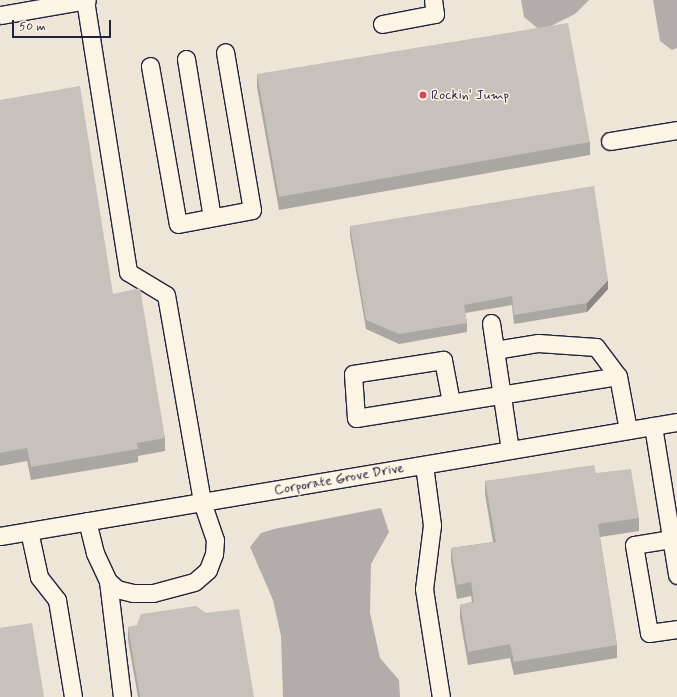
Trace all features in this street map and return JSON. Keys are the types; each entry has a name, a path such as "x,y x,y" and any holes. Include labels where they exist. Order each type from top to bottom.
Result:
{"street":[{"path":"0,15 62,2 86,0 128,272 166,295 202,502 211,521 214,554 208,570 194,582 159,592 133,593 117,588 108,581"},
{"path":"382,24 435,14 433,0"},
{"path":"150,66 178,224 212,218 252,210 225,52"},
{"path":"186,59 212,218"},
{"path":"610,141 677,130"},
{"path":"491,323 510,450"},
{"path":"495,350 538,343 596,347 618,376 628,430"},
{"path":"451,402 443,360 353,374 356,418 618,376"},
{"name":"Corporate Grove Drive","path":"0,536 677,422"},
{"path":"653,426 677,575"},
{"path":"424,465 432,525 424,589 441,697"},
{"path":"87,521 95,553 108,581 122,697"},
{"path":"29,531 40,577 56,600 73,697"},
{"path":"671,539 634,545 650,633 677,629"}],"shaded area":[{"path":"0,0 677,0 677,697 0,697"},
{"path":"521,0 589,0 575,14 541,31 524,17"},
{"path":"653,0 677,0 677,48 672,50 660,41"},
{"path":"381,508 389,532 371,564 370,613 380,658 399,680 400,697 283,697 281,636 273,600 250,547 261,533 274,529"}],"building":[{"path":"568,23 590,142 279,197 257,74"},
{"path":"80,86 113,294 140,288 165,438 137,443 138,449 31,467 27,448 0,453 0,100"},
{"path":"594,186 608,280 587,303 514,315 512,296 464,305 467,323 399,334 366,320 350,226"},
{"path":"594,465 596,473 631,469 639,518 598,524 617,645 514,662 510,644 468,652 460,605 474,602 471,582 457,585 451,548 496,542 485,481"},
{"path":"196,606 206,613 239,609 254,697 140,697 128,627 137,625 141,614"},
{"path":"32,623 44,697 0,697 0,628"}],"place":[{"name":"Rockin' Jump","path":"423,95"}]}
